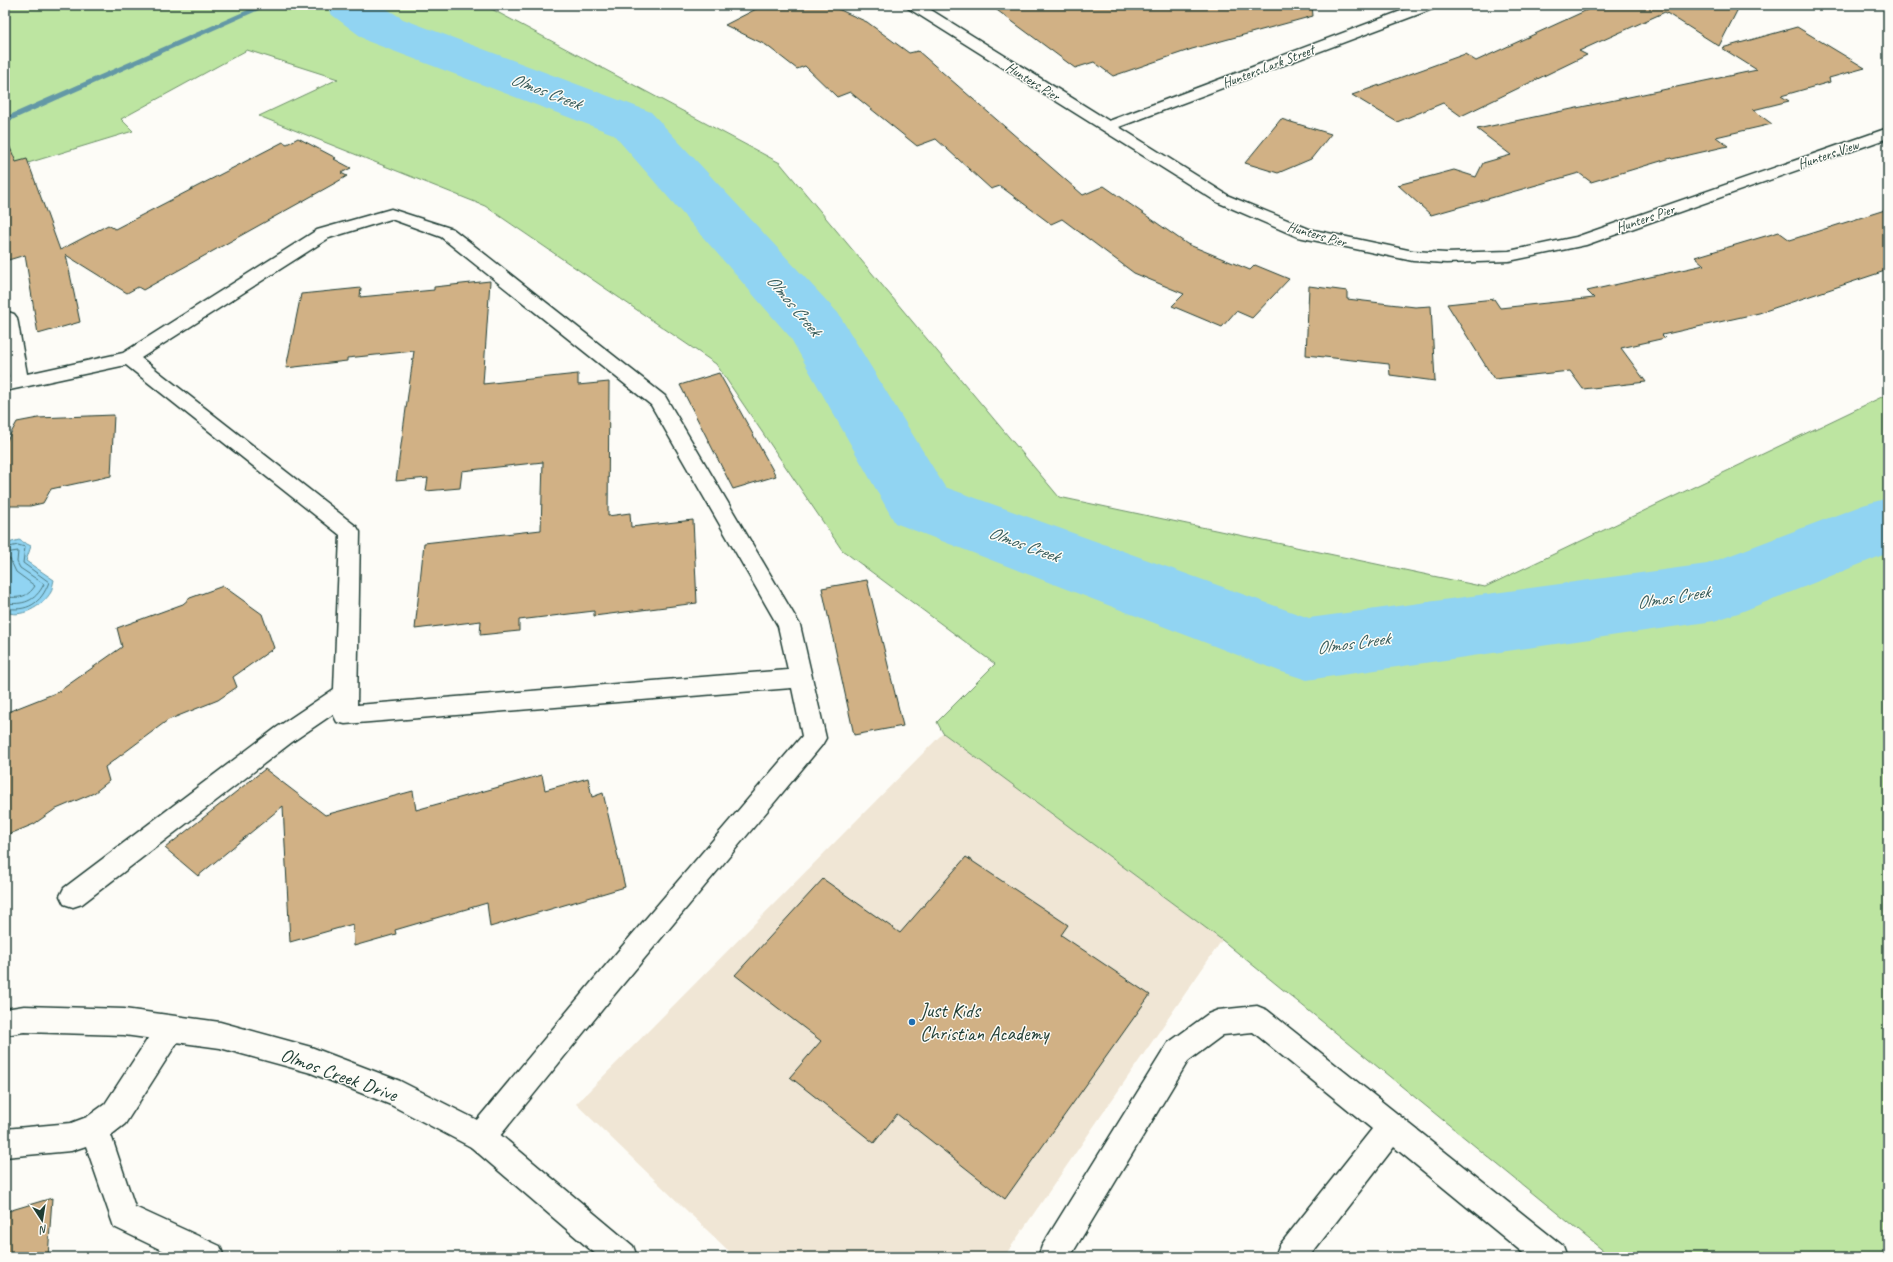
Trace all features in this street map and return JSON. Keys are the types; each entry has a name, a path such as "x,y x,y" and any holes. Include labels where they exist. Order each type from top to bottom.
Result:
{"street":[{"name":"Hunters Pier","path":"912,5 1224,199 1296,230 1353,244 1413,256 1478,258 1509,256 1580,241 1768,176"},
{"name":"Hunters Lark Street","path":"1106,127 1430,5"},
{"name":"Hunters View","path":"1768,176 1888,133"},
{"path":"5,317 8,318 12,384 129,358 323,234 391,214 447,233 658,401 789,625 814,738 722,848 608,980 480,1137"},
{"path":"129,358 350,532 345,715 800,678"},
{"path":"73,896 284,735 345,694"},
{"name":"Olmos Creek Drive","path":"5,1022 24,1019 124,1022 220,1036 312,1060 400,1095 480,1137 622,1257"},
{"path":"1053,1257 1178,1052 1218,1023 1257,1019 1552,1257"},
{"path":"5,1143 71,1137 94,1129 115,1114 170,1029"},
{"path":"1290,1257 1391,1128"},
{"path":"94,1129 124,1217 209,1257"}],"shaded area":[{"name":"Just Kids Christian Academy","path":"943,733 1222,940 1004,1257 735,1257 576,1104"}],"green space":[{"path":"5,5 484,5 780,163 1059,497 1485,587 1888,394 1888,1257 1611,1257 1222,940 943,733 937,722 995,664 842,550 716,364 485,206 259,116 338,79 247,50 121,119 133,131 5,170"}],"water":[{"path":"19,540 31,546 26,561 54,580 51,592 37,607 24,613 17,614 5,611 5,544"}],"building":[{"path":"764,5 829,5 867,22 909,53 918,51 1083,195 1104,186 1187,244 1250,270 1255,265 1289,279 1252,318 1236,311 1222,327 1172,306 1184,294 1134,273 1062,219 1051,224 1000,186 991,189 936,139 917,146 850,92 837,97 805,66 797,69 766,45 725,25"},
{"path":"990,5 1312,5 1313,16 1192,49 1113,76 1094,62 1075,68"},
{"path":"1598,5 1740,5 1719,46 1665,12 1579,51 1587,55 1461,116 1443,103 1397,122 1352,95 1465,54 1476,61"},
{"path":"1797,27 1865,68 1829,78 1830,82 1781,96 1789,101 1753,110 1772,124 1716,137 1728,146 1671,158 1591,182 1579,173 1431,215 1398,185 1454,170 1476,177 1483,163 1511,155 1477,129 1757,70 1722,48"},
{"path":"1281,119 1331,134 1311,159 1278,173 1245,163"},
{"path":"5,138 16,162 27,159 60,250 108,225 115,229 283,142 287,144 298,138 336,158 334,159 351,168 341,173 347,176 337,182 143,290 138,287 127,293 66,255 80,322 38,334 25,255 5,261"},
{"path":"1888,209 1888,270 1759,313 1662,335 1665,338 1621,348 1646,382 1583,389 1570,371 1494,379 1447,304 1494,299 1500,308 1594,298 1587,291 1704,265 1695,257 1779,232 1790,240"},
{"path":"490,281 483,384 578,374 578,385 609,382 608,516 630,513 631,527 693,520 697,603 594,616 594,611 519,620 519,631 480,635 481,621 415,629 424,543 541,530 543,462 462,471 460,488 426,491 428,478 396,481 414,351 347,358 347,361 286,368 301,294 361,288 360,297 434,290 434,287"},
{"path":"1309,286 1347,291 1347,299 1415,307 1431,306 1435,381 1390,375 1389,364 1306,355"},
{"path":"719,373 776,476 733,489 680,385"},
{"path":"114,415 111,476 51,489 43,503 30,506 5,506 5,444 17,422 38,418"},
{"path":"867,580 903,726 854,735 822,588"},
{"path":"223,586 262,614 274,648 233,677 237,687 218,700 168,720 105,767 109,781 94,793 54,810 34,824 5,836 5,713 58,692 122,647 117,628 183,604 190,598"},
{"path":"265,769 325,815 413,791 416,810 542,775 545,790 588,778 592,797 603,793 625,887 490,927 487,903 395,930 396,934 354,946 353,924 290,942 283,806 198,876 165,848"},
{"path":"966,857 1068,925 1061,935 1150,995 1005,1199 897,1114 874,1143 790,1077 821,1041 735,975 823,879 900,933"},
{"path":"52,1198 48,1257 5,1257 5,1212"}],"waterway":[{"path":"5,120 266,5"},
{"name":"Olmos Creek","path":"349,5 385,30 632,123 816,327 920,505 1307,649 1714,592 1888,524"}],"place":[{"name":"Just Kids Christian Academy","path":"912,1022"}]}
